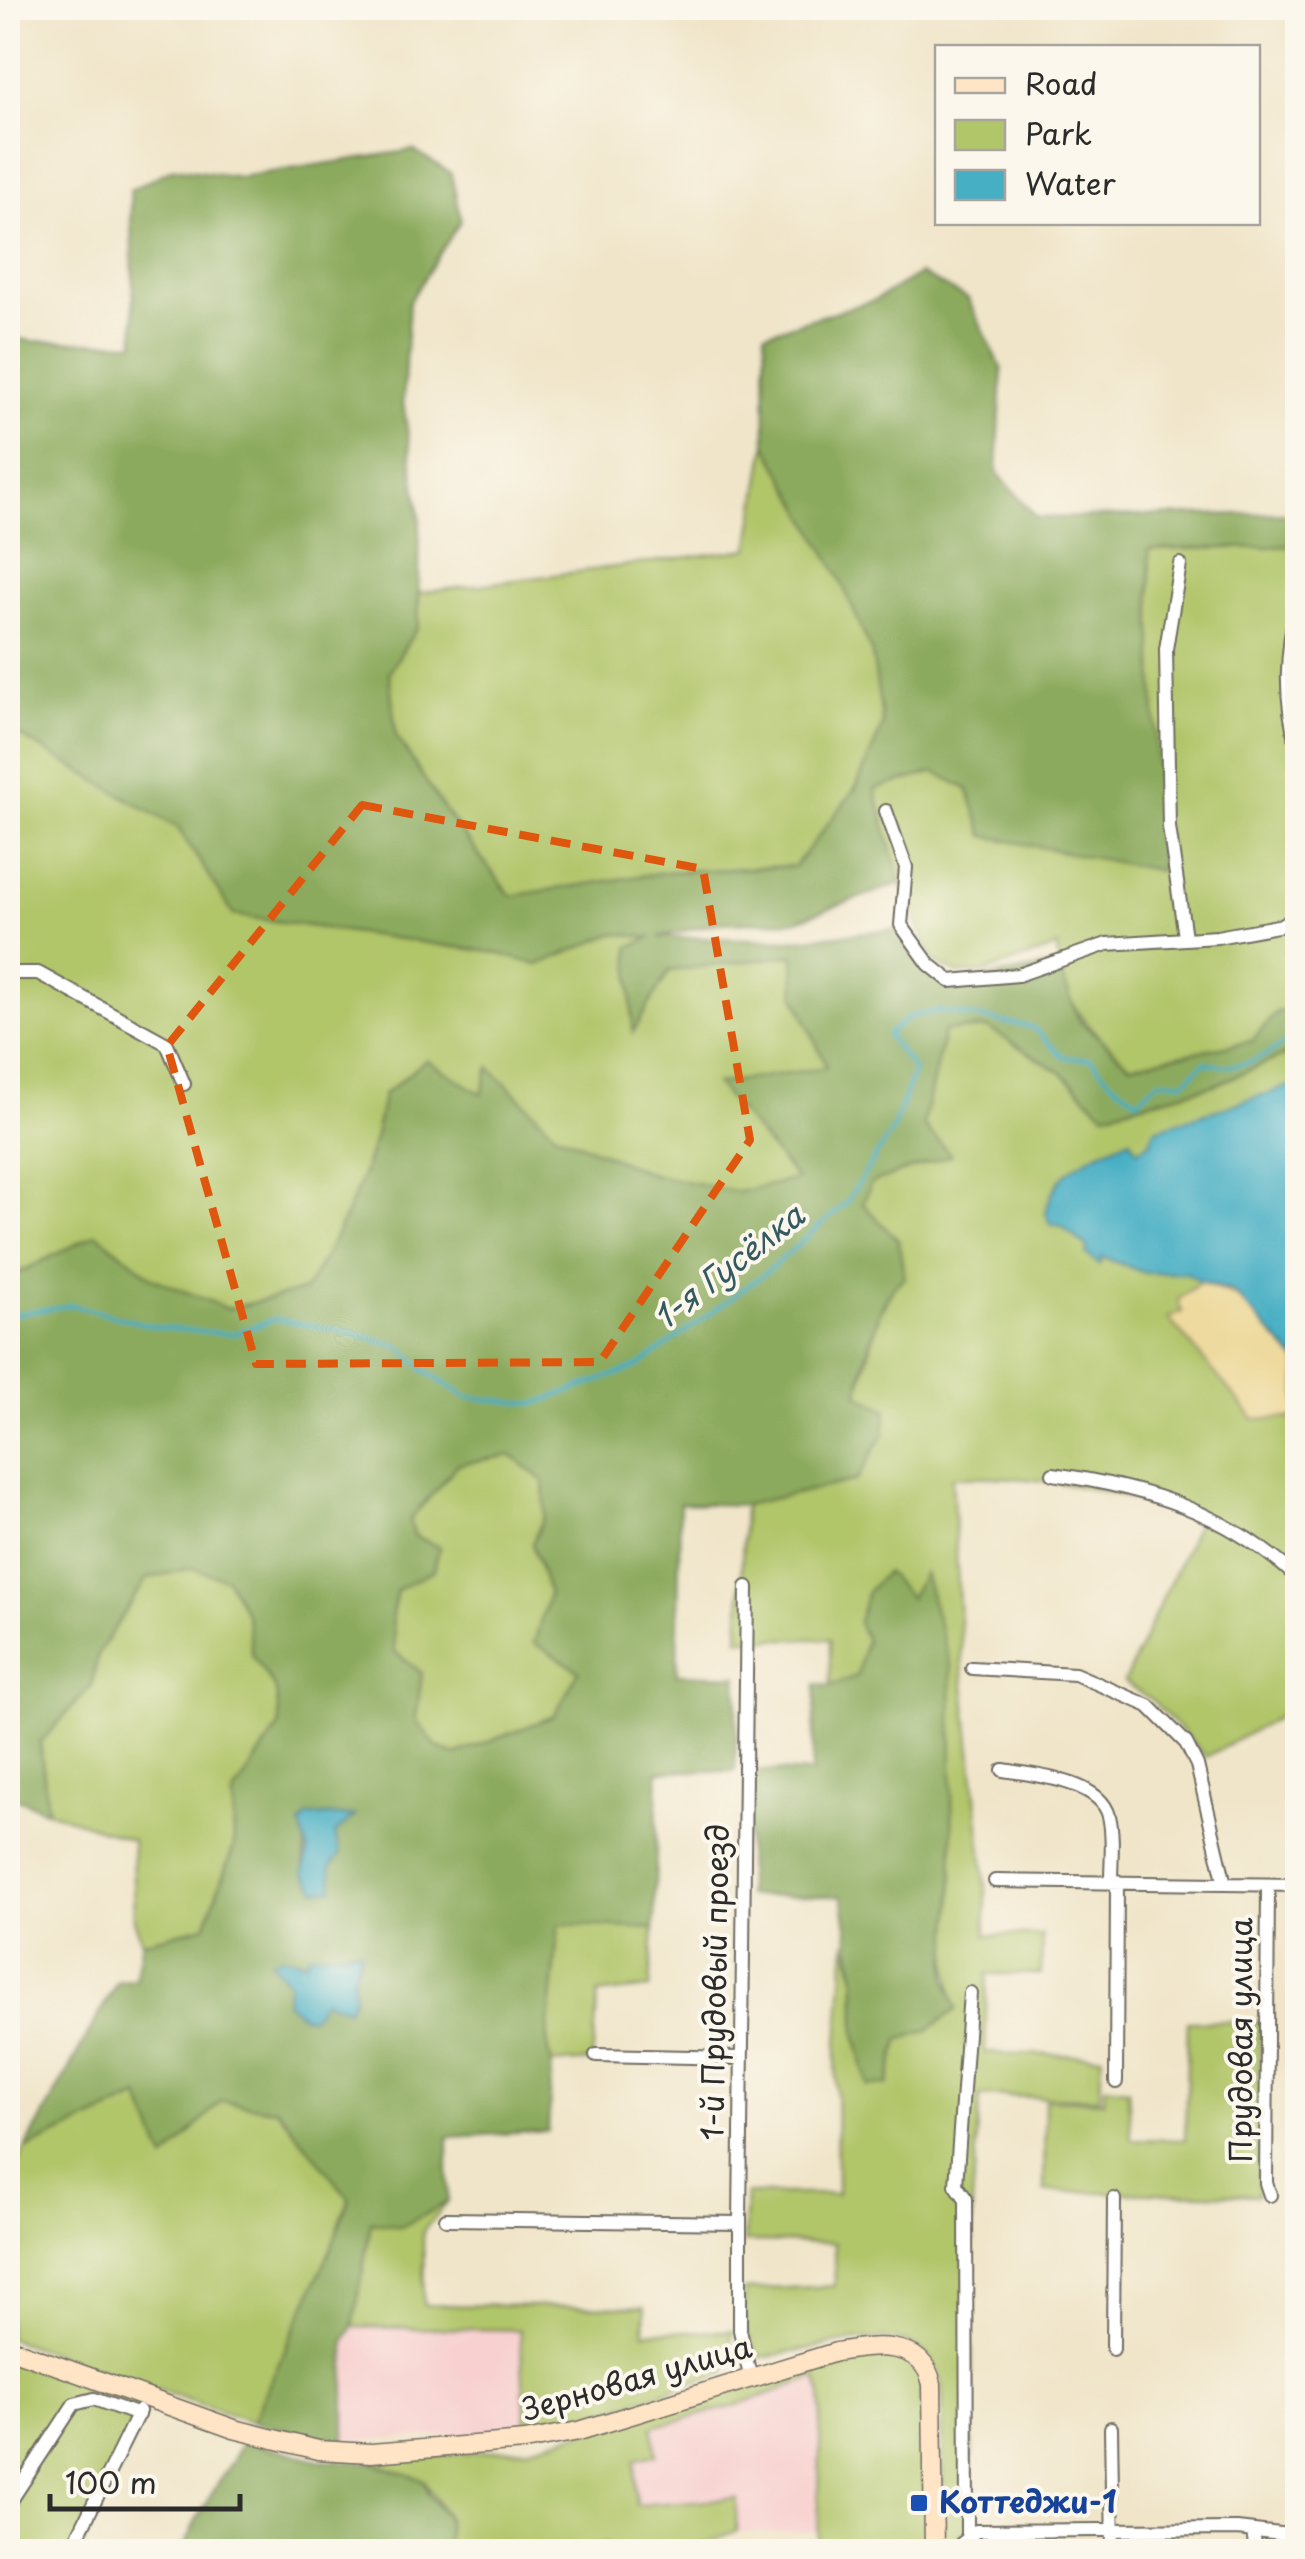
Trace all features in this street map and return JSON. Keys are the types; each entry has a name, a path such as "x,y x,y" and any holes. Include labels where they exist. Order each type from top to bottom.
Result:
{"street":[{"path":"1180,564 1166,650 1170,828 1184,937"},
{"path":"1298,598 1288,645 1286,707 1298,750"},
{"path":"886,811 906,867 901,924 929,964 950,981 1018,975 1107,944 1234,934 1283,925 1298,916"},
{"path":"8,973 38,973 167,1044 184,1084"},
{"path":"1053,1474 1153,1492 1205,1513 1298,1578"},
{"name":"1-й Прудовый проезд","path":"748,1587 739,2058 740,2330 750,2376"},
{"path":"972,1668 1075,1674 1150,1706 1186,1743 1196,1765 1225,1884"},
{"path":"1002,1770 1088,1790 1109,1814 1114,1881 1116,2082"},
{"path":"995,1881 1298,1885"},
{"name":"Прудовая улица","path":"1268,1885 1266,2183 1270,2194"},
{"path":"952,2552 967,2534 966,2199 956,2185 970,1993"},
{"path":"596,2055 739,2058"},
{"path":"1112,2349 1114,2198"},
{"path":"446,2219 740,2223"},
{"name":"Зерновая улица","path":"8,2348 234,2429 318,2450 371,2453 525,2441 578,2431 750,2376 874,2346 918,2356 929,2369 934,2552"},
{"path":"70,2552 138,2415 144,2394"},
{"path":"8,2505 74,2404 94,2399 138,2415"},
{"path":"1110,2428 1113,2552"},
{"path":"967,2534 1112,2528 1298,2536"},
{"path":"1253,2532 1256,2552"}],"highlighted area":[{"path":"362,805 703,869 750,1140 600,1362 256,1364 167,1046"}],"shaded area":[{"path":"353,2327 520,2330 526,2431 345,2441 345,2341"},
{"path":"817,2377 821,2394 818,2532 736,2532 737,2498 636,2505 635,2460 656,2453 652,2427 729,2408"}],"green space":[{"path":"413,150 451,173 461,220 409,302 403,401 420,518 418,626 389,672 396,736 447,814 511,896 666,872 795,866 856,788 883,725 872,653 838,574 766,444 765,333 875,300 920,274 968,299 1002,370 997,472 1037,518 1297,513 1297,546 1149,550 1161,871 984,836 968,789 934,772 875,789 901,883 794,921 717,923 659,937 789,940 898,929 923,972 947,985 1057,965 1080,1021 1130,1065 1252,1041 1277,1012 1297,1009 1297,1050 1217,1084 1104,1113 1063,1074 988,1028 944,1031 923,1125 951,1155 871,1183 863,1204 898,1240 905,1278 895,1285 880,1312 858,1394 887,1410 884,1434 857,1480 744,1505 680,1503 677,1674 738,1676 735,1771 658,1771 654,1929 559,1924 547,2041 552,2064 548,2131 448,2137 448,2202 401,2227 371,2222 353,2327 345,2341 345,2441 252,2422 331,2249 349,2198 277,2109 221,2101 165,2160 139,2097 25,2149 117,1982 135,1979 142,1942 205,1926 234,1846 233,1796 280,1725 276,1690 252,1654 247,1616 227,1579 192,1568 147,1578 99,1652 91,1686 40,1743 48,1811 8,1795 8,1278 97,1234 154,1279 228,1309 305,1290 364,1172 383,1095 426,1060 482,1094 489,1067 555,1133 651,1174 738,1192 797,1179 716,1084 827,1067 795,995 794,955 669,971 633,1032 629,947 650,938 615,933 538,965 497,953 234,915 178,828 8,729 8,337 135,343 130,190 174,168 240,177","holes":["511,1455 544,1481 545,1515 532,1544 549,1594 534,1643 579,1671 554,1716 455,1755 437,1747 416,1720 422,1673 395,1652 392,1614 397,1590 434,1570 439,1547 414,1535 410,1520 458,1464","308,1816 353,1816 334,1834 330,1867 333,1888 317,1890 304,1865","354,1949 361,1955 352,1979 354,1997 347,2008 324,2000 312,2016 286,2002 289,1983 281,1973 291,1958 306,1961"]},
{"path":"766,444 822,542 873,656 883,724 861,779 795,866 666,872 511,896 447,814 396,736 389,672 418,626 419,593 749,549"},
{"path":"1297,546 1297,1009 1276,1012 1252,1041 1130,1065 1090,1027 1071,1000 1063,984 1057,947 983,973 958,974 933,961 901,883 875,789 934,772 968,789 1149,549"},
{"path":"8,729 179,828 234,915 497,953 538,964 615,933 653,938 634,1030 669,971 794,955 795,995 827,1068 717,1084 797,1180 738,1192 651,1174 555,1133 490,1068 483,1094 383,1095 364,1172 305,1290 228,1309 154,1279 97,1234 8,1278"},
{"path":"988,1028 1063,1074 1104,1113 1217,1084 1297,1050 1297,1736 1292,1738 1280,1716 1206,1757 1153,1701 1124,1682 1198,1522 1078,1486 1016,1478 952,1477 963,1676 986,1889 986,1935 1042,1935 1041,1974 987,1974 985,2053 1102,2056 1100,2098 980,2096 972,2204 972,2523 977,2528 963,2532 949,2545 942,2544 943,2388 933,2361 916,2346 892,2339 866,2339 759,2356 745,2329 744,2290 835,2286 834,2243 744,2242 746,2194 837,2194 836,2066 846,1941 856,1981 856,2034 888,2085 899,2039 928,2030 956,2009 949,1973 949,1860 910,1599 866,1639 857,1676 830,1686 830,1639 739,1639 744,1505 857,1480 858,1395 879,1315 897,1280 898,1240 862,1204 870,1183 923,1125 944,1031"},
{"path":"511,1455 544,1481 545,1515 532,1544 549,1593 535,1642 579,1671 554,1716 455,1755 437,1747 415,1720 422,1673 395,1652 392,1614 397,1590 434,1570 439,1548 414,1535 410,1520 458,1464"},
{"path":"192,1568 227,1579 247,1616 252,1654 276,1690 280,1725 233,1795 234,1845 205,1926 142,1942 134,1920 132,1840 48,1811 40,1743 91,1686 99,1652 146,1579"},
{"path":"886,1572 910,1598 924,1573 951,1666 953,1894 946,1978 957,2009 928,2030 899,2040 888,2085 868,2086 856,2034 856,1981 842,1896 747,1896 748,1770 812,1773 816,1684 830,1686 857,1676 866,1639 858,1623 867,1592"},
{"path":"559,1923 654,1929 650,1988 598,1994 592,2061 552,2064 547,2042"},
{"path":"1260,2021 1258,2195 1044,2191 1045,2099 1104,2101 1105,2086 1128,2089 1131,2139 1185,2140 1188,2022"},
{"path":"139,2097 165,2159 221,2101 276,2109 349,2197 331,2249 252,2422 8,2338 8,2181 25,2149"},
{"path":"448,2202 423,2231 424,2305 645,2307 644,2332 733,2331 726,2372 580,2420 526,2431 520,2330 353,2327 371,2221 401,2226"},
{"path":"8,2357 133,2397 145,2414 80,2551 8,2551"},
{"path":"901,2357 922,2373 926,2551 818,2551 821,2394 816,2377 729,2408 652,2427 657,2454 635,2460 636,2505 737,2498 736,2532 687,2551 612,2551 605,2543 583,2551 447,2551 447,2517 424,2480 370,2462 527,2448 836,2361"},
{"path":"244,2441 318,2460 370,2462 424,2480 430,2496 447,2517 447,2551 182,2552 196,2520"}],"sand":[{"path":"1200,1282 1242,1299 1297,1361 1297,1418 1254,1419 1168,1318 1182,1312 1178,1300"}],"water":[{"path":"1297,1084 1297,1361 1232,1291 1200,1282 1187,1273 1145,1273 1102,1257 1100,1265 1086,1254 1087,1247 1060,1225 1052,1225 1046,1214 1050,1198 1065,1174 1088,1158 1130,1138 1137,1150 1150,1142 1155,1129"},
{"path":"308,1816 355,1816 334,1834 341,1854 330,1867 333,1889 317,1890 304,1873 308,1850 300,1825"},
{"path":"361,1950 352,1979 354,1998 347,2009 324,2000 312,2017 302,2016 286,2002 289,1983 271,1961 283,1956 306,1962 309,1954"}],"waterway":[{"name":"1-я Гусёлка","path":"8,1315 72,1305 160,1328 233,1334 275,1319 349,1332 401,1347 425,1371 466,1397 535,1404 639,1366 769,1270 846,1203 893,1129 914,1070 887,1035 909,1017 939,1011 1032,1027 1064,1057 1091,1059 1112,1082 1138,1100 1160,1080 1184,1082 1205,1062 1231,1066 1254,1061 1298,1034"}],"place":[{"name":"Коттеджи-1","path":"919,2503"}]}
